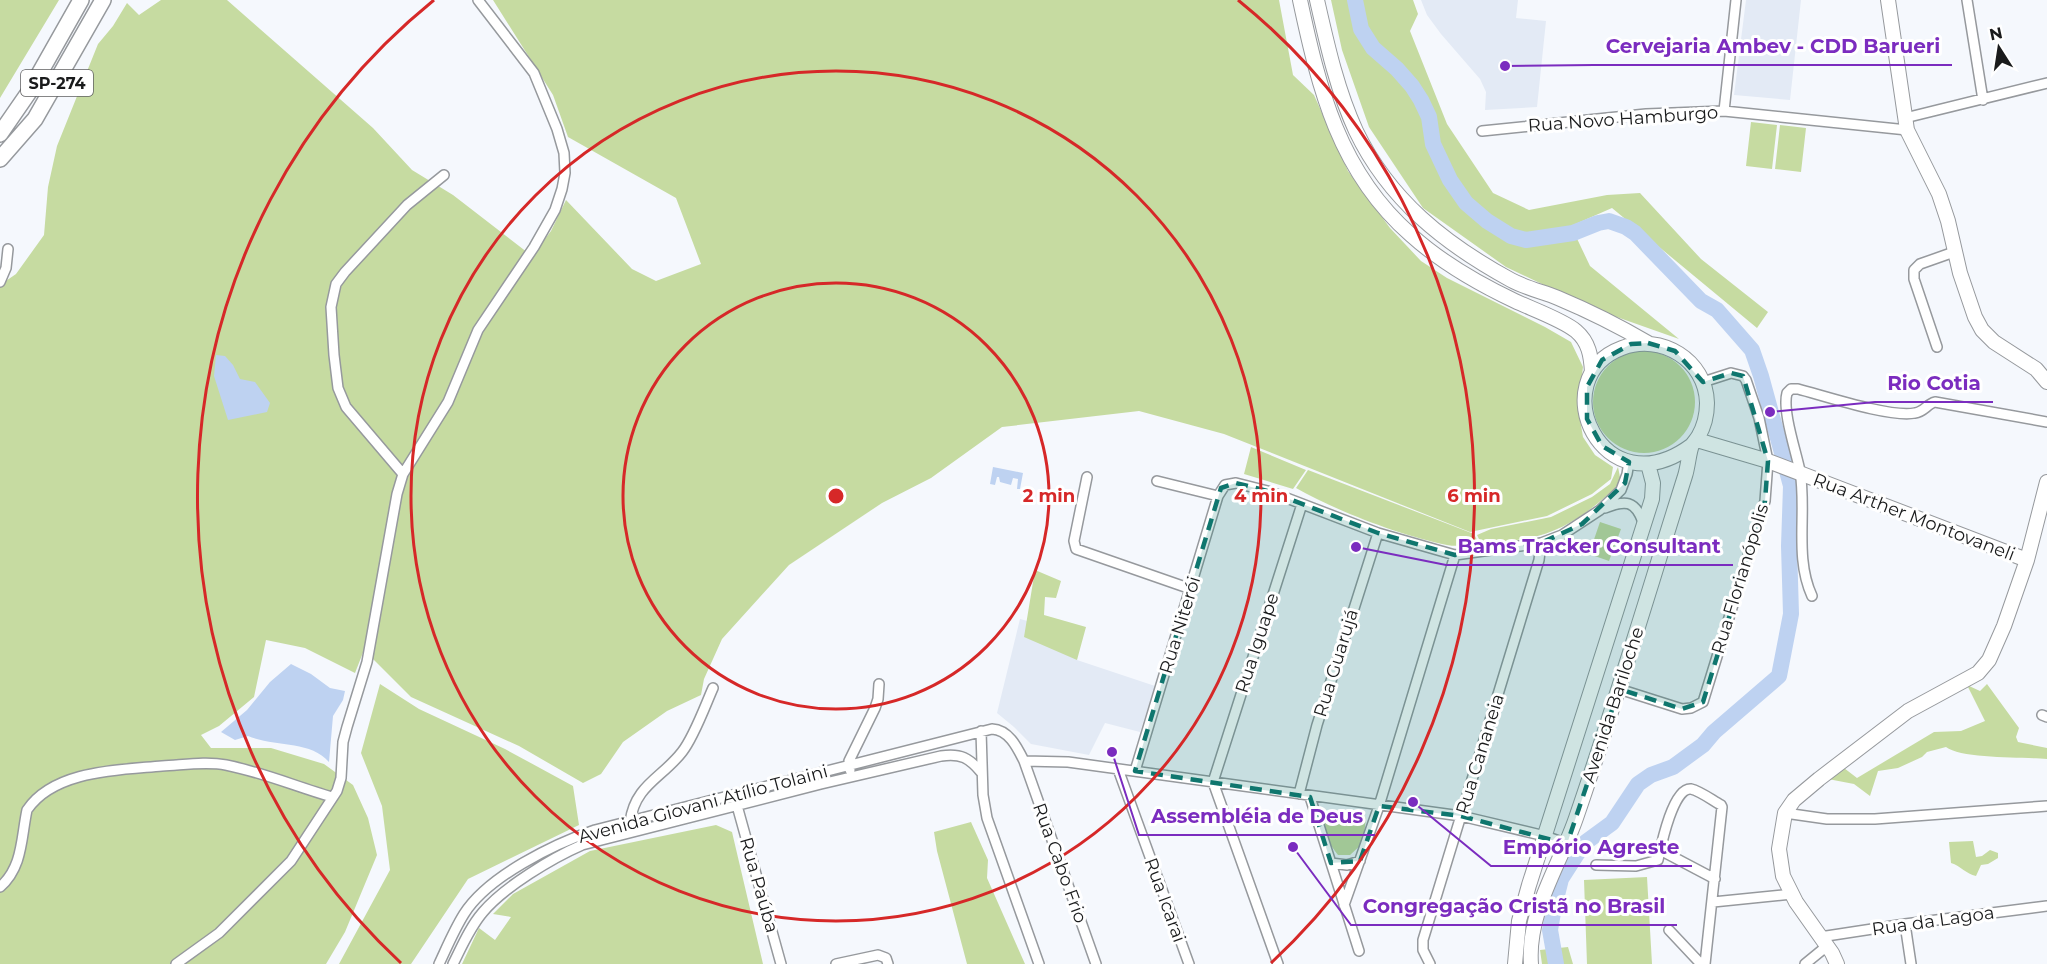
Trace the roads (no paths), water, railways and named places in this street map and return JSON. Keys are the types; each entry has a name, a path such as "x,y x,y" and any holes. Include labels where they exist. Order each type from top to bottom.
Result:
{"main road":[{"name":"SP-274","path":"0,134 29,92 81,0"},
{"name":"SP-274","path":"0,159 35,119 103,0"},
{"path":"1300,0 1314,63 1338,136 1356,168 1383,207 1409,234 1442,261 1484,286 1576,331 1588,346 1592,372"},
{"path":"1317,0 1330,56 1356,131 1371,158 1415,214 1448,241 1514,281 1621,327 1648,343"},
{"path":"1888,0 1906,124 1939,194 1969,301 1982,330 1994,342 2036,369 2047,382"},
{"path":"1648,343 1662,345 1681,355 1696,370 1703,382 1707,402 1705,422 1695,442 1667,460 1648,464 1629,462 1614,456 1602,446 1592,433 1585,403 1592,372 1602,360 1616,350 1648,343"},
{"name":"Rua Arther Montovaneli","path":"1695,442 1774,464 2027,560"},
{"name":"Avenida Bariloche","path":"1531,964 1533,934 1544,897 1567,844 1619,689 1695,442"},
{"name":"Avenida Bariloche","path":"1515,964 1519,921 1653,490 1652,474 1648,464"},
{"path":"1837,964 1783,876 1780,863 1781,834 1785,813 1794,800 1819,778 1908,711 1978,673 1989,660 2027,560 2047,482"}],"street":[{"path":"176,964 219,933 284,869 308,837 339,784 346,727 367,662 397,494 403,474 448,402 478,330 534,247 555,210 562,189 565,173 564,153 557,129 534,73 478,0"},
{"path":"1724,111 1736,0"},
{"path":"1967,0 1983,100"},
{"name":"Rua Novo Hamburgo","path":"1482,131 1646,114 1724,111 1906,124 2047,83"},
{"path":"403,474 346,407 341,398 334,355 331,307 336,284 345,272 407,205 444,175"},
{"path":"0,282 6,267 8,249"},
{"path":"1937,347 1914,279 1914,270 1920,264 1954,252"},
{"name":"Rua Florianópolis","path":"1619,689 1682,709 1691,708 1703,702 1765,501 1774,464 1743,376 1731,373 1703,382"},
{"path":"1812,596 1808,587 1802,550 1798,473 1785,405 1787,393 1791,389 1891,412 1912,414 1920,412 1931,403 1941,402 2047,422"},
{"path":"1302,504 1378,533 1455,555 1541,543 1562,535 1600,510 1621,490 1629,462"},
{"path":"1088,477 1074,545 1081,552 1191,589"},
{"path":"1157,481 1218,496"},
{"name":"Rua Niterói","path":"1135,771 1221,488 1230,483 1272,492 1302,504"},
{"path":"1600,510 1627,503 1636,508 1643,522"},
{"name":"Rua Iguape","path":"1213,782 1302,504"},
{"name":"Rua Guarujá","path":"1299,794 1321,714 1378,533"},
{"name":"Rua Cananeia","path":"1430,964 1422,950 1423,940 1537,570 1541,543"},
{"path":"1344,906 1379,806 1455,555"},
{"path":"852,777 849,761 875,708 879,684"},
{"path":"630,822 632,807 642,790 683,752 713,688"},
{"path":"982,746 992,729"},
{"name":"Avenida Giovani Atílio Tolaini","path":"439,964 465,914 477,899 492,885 567,840 595,830 992,729"},
{"name":"Rua Cabo Frio","path":"992,729 1003,732 1016,745 1024,761 1096,964"},
{"path":"981,731 981,772 987,818 1039,964"},
{"name":"Avenida Giovani Atílio Tolaini","path":"453,964 483,911 522,880 567,852 605,839 852,777 955,754 971,760 981,772"},
{"path":"1024,761 1068,762 1461,816 1545,836 1567,844"},
{"path":"0,887 12,875 17,863 27,810 31,804 54,787 77,777 105,771 195,764 224,765 258,772 332,797"},
{"name":"Rua Icarai","path":"1118,769 1188,964"},
{"path":"1213,782 1278,964"},
{"path":"1596,865 1636,866 1658,860 1676,800 1683,790 1691,789 1722,807 1713,902 1703,964"},
{"name":"Rua Paúba","path":"734,795 781,964"},
{"path":"1310,797 1359,951"},
{"path":"1785,813 1827,819 1875,819 2047,806"},
{"path":"1660,850 1715,879"},
{"path":"1331,863 1347,865 1360,861"},
{"path":"1713,902 1792,894"},
{"name":"Rua da Lagoa","path":"1823,942 1905,924 2047,906"},
{"path":"1905,924 1911,964"},
{"path":"1669,930 1703,964"},
{"path":"1805,964 1823,942"},
{"path":"836,964 878,955 886,958 888,964"}],"water":[{"path":"216,355 225,356 240,379 255,382 270,403 267,412 228,420 214,376"},
{"path":"993,467 1023,473 1020,489 1017,489 1018,479 1013,478 1011,485 1000,482 999,477 995,485 990,484"},
{"path":"291,664 311,674 330,688 345,691 343,700 333,716 329,762 312,750 302,747 248,736 235,740 221,732 247,710 270,682"}],"waterway":[{"path":"1355,0 1361,29 1373,48 1397,69 1421,100 1429,117 1433,144 1450,180 1466,203 1487,221 1511,236 1526,240 1573,233 1609,221 1626,227 1635,233 1701,301 1717,310 1752,350 1791,486 1789,546 1791,614 1779,676 1714,732 1703,745 1673,767 1651,775 1638,784 1612,823 1586,842 1561,879 1554,907 1550,930 1556,964"}],"place":[{"name":"Cervejaria Ambev - CDD Barueri","path":"1505,66"},
{"name":"Rio Cotia","path":"1770,412"},
{"name":"Bams Tracker Consultant","path":"1356,547"},
{"name":"Assembléia de Deus","path":"1112,752"},
{"name":"Empório Agreste","path":"1413,802"},
{"name":"Congregação Cristã no Brasil","path":"1293,847"}]}
